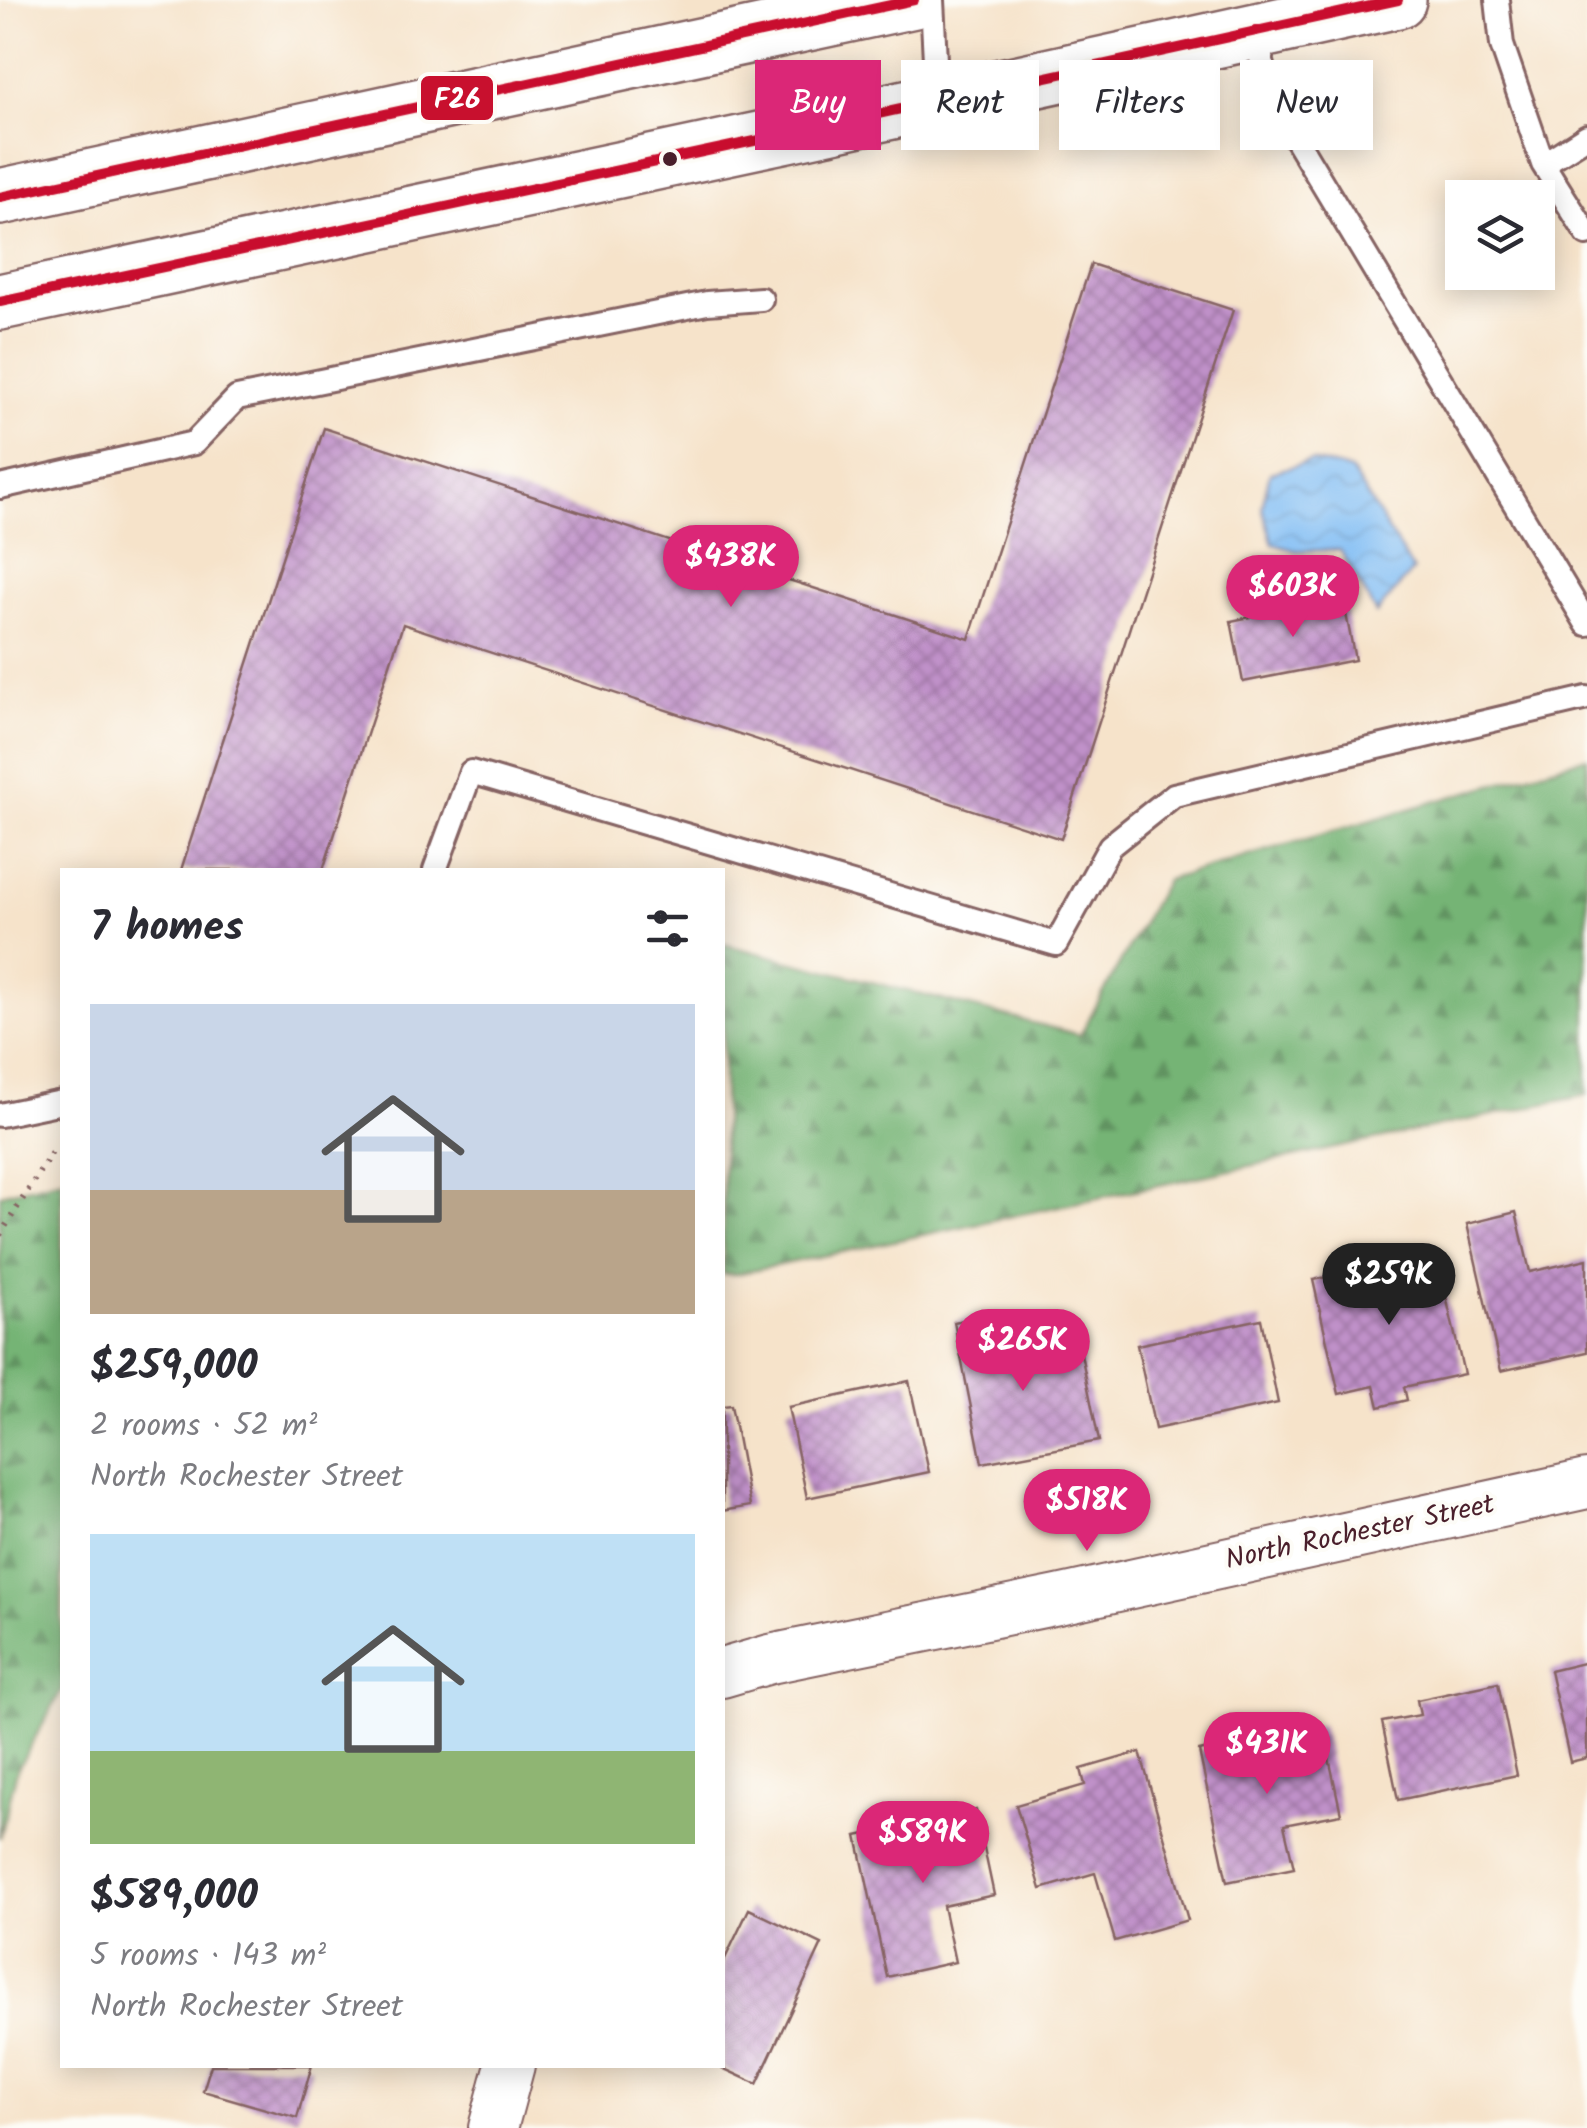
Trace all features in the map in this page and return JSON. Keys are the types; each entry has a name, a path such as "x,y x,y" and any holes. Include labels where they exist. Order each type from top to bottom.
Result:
{"main road":[{"path":"0,197 914,0"},
{"path":"1039,79 1398,0"},
{"path":"0,302 901,109"}],"street":[{"name":"North Rochester Street","path":"725,1672 770,1659 1587,1484"},
{"path":"493,2128 509,2068"}],"lane":[{"path":"932,0 934,60"},
{"path":"1496,0 1502,44 1543,164 1587,234"},
{"path":"1254,32 1270,96 1587,624"},
{"path":"1543,164 1587,136"},
{"path":"0,487 194,443 236,398 708,304 761,299"},
{"path":"436,868 471,772 1056,944 1110,846 1174,795 1587,698"},
{"path":"0,1114 60,1102"}],"path":[{"path":"0,1236 60,1138"}],"green space":[{"path":"1587,757 1587,1095 725,1274 725,945 1080,1035 1166,880"},
{"path":"60,1179 60,1694 17,1770 0,1838 0,1194"}],"water":[{"path":"1311,461 1351,470 1413,570 1376,614 1340,550 1296,551 1273,544 1262,507 1270,473"}],"building":[{"path":"1091,264 1233,310 1061,839 403,624 324,868 182,868 324,428 969,639"},
{"path":"1343,598 1355,660 1243,682 1231,621"},
{"path":"1516,1212 1530,1272 1587,1259 1587,1352 1501,1371 1467,1224"},
{"path":"1436,1253 1464,1374 1404,1387 1407,1400 1379,1407 1374,1386 1339,1394 1313,1280"},
{"path":"998,1313 1006,1358 1079,1344 1099,1441 982,1463 954,1322"},
{"path":"1261,1319 1278,1403 1155,1429 1137,1345"},
{"path":"909,1381 929,1472 807,1498 788,1407"},
{"path":"731,1405 750,1506 725,1510 725,1406"},
{"path":"1587,1662 1587,1758 1570,1762 1550,1671"},
{"path":"1498,1683 1517,1775 1398,1800 1382,1722 1420,1715 1417,1700"},
{"path":"1322,1725 1341,1814 1284,1825 1294,1868 1227,1882 1199,1751"},
{"path":"1140,1752 1188,1920 1115,1941 1095,1873 1041,1889 1016,1805 1085,1785 1081,1769"},
{"path":"976,1810 994,1895 943,1906 955,1962 887,1977 857,1836"},
{"path":"749,1909 822,1944 757,2084 722,2068 725,1959"},
{"path":"210,2068 311,2068 297,2118 203,2091"}],"transit line":[{"name":"F26","path":"0,197 914,0"},
{"name":"F26","path":"0,302 1398,0"}]}
